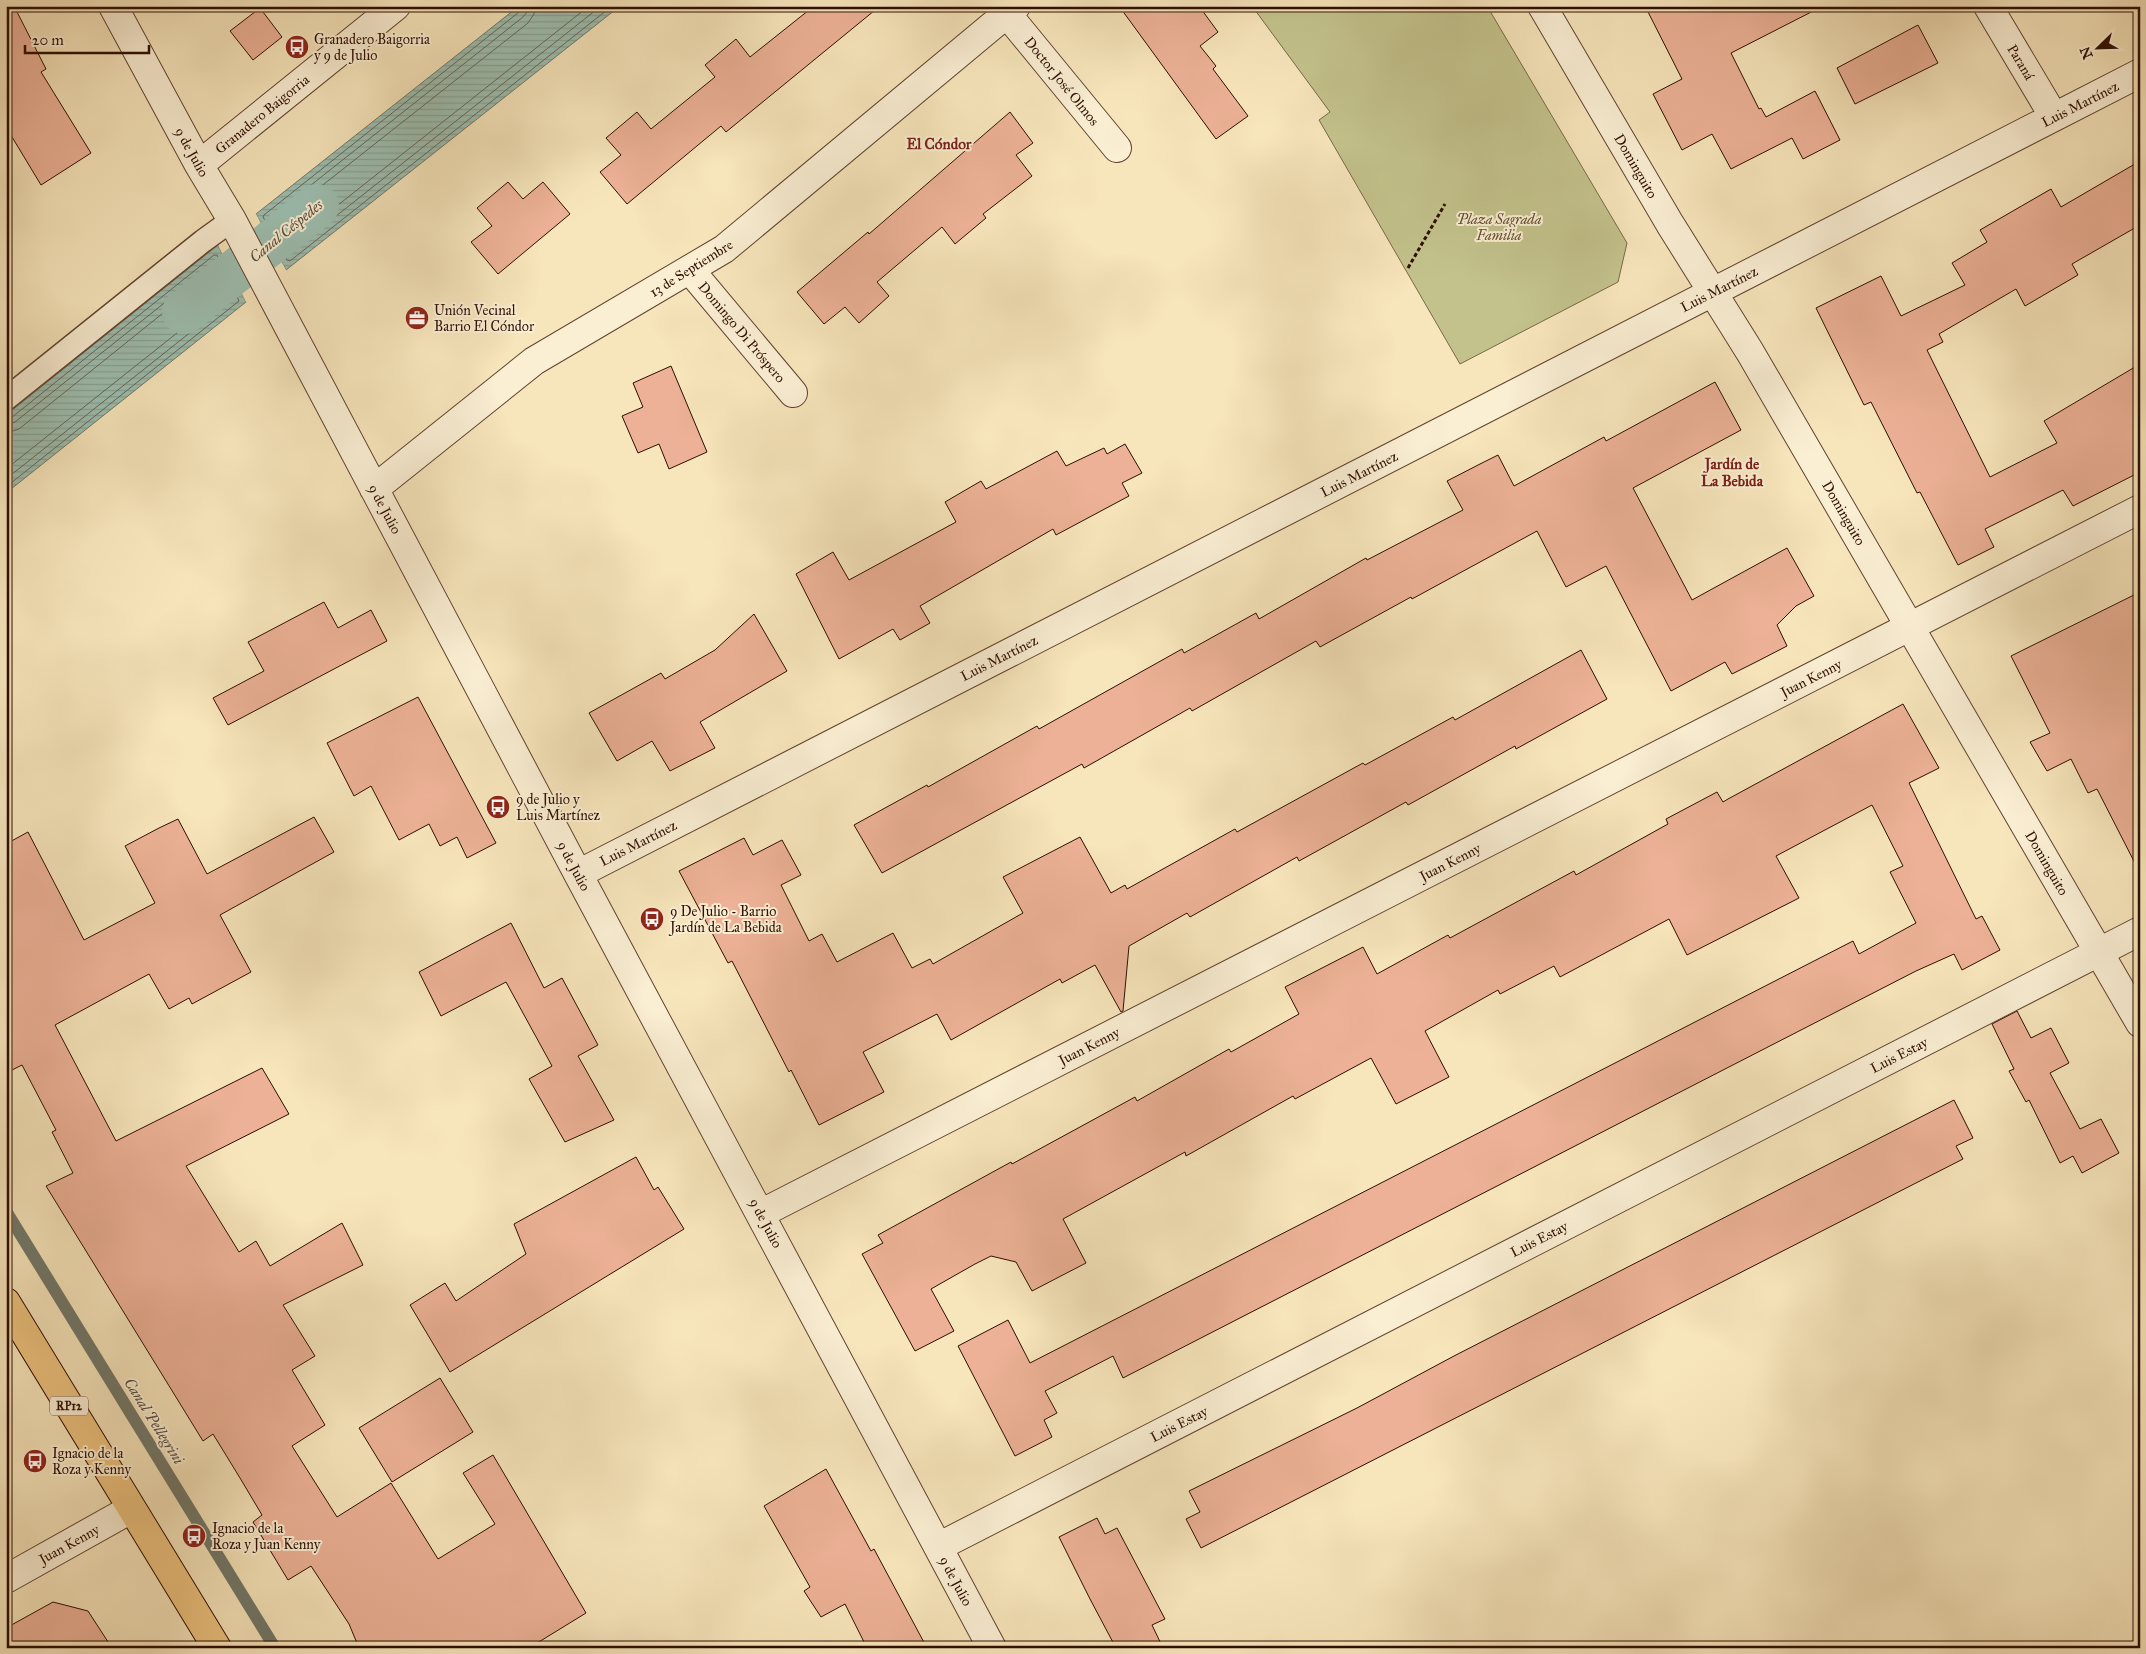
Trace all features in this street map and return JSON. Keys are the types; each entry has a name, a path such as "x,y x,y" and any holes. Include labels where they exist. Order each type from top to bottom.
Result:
{"main road":[{"name":"RP12","path":"6,1302 217,1648"}],"street":[{"name":"9 de Julio","path":"113,6 199,165 234,225 578,874 992,1648"},
{"name":"Granadero Baigorria","path":"199,165 396,6"},
{"name":"Dominguito","path":"1542,6 1712,293 1750,352 2140,1023"},
{"name":"Paraná","path":"1988,6 2054,117"},
{"name":"Doctor José Olmos","path":"1012,10 1117,148"},
{"name":"13 de Septiembre","path":"374,489 534,361 724,249 1012,10"},
{"name":"Luis Martínez","path":"578,874 2140,73"},
{"name":"Domingo Di Próspero","path":"690,270 793,393"},
{"name":"Juan Kenny","path":"760,1214 2140,510"},
{"name":"Luis Estay","path":"938,1547 2140,931"},
{"name":"Juan Kenny","path":"6,1579 131,1509"}],"lane":[{"path":"6,399 203,241 234,225"}],"path":[{"path":"1408,268 1445,204"}],"green space":[{"name":"Plaza Sagrada Familia","path":"1252,6 1487,6 1627,243 1618,282 1460,364 1319,120 1330,112"}],"water":[{"path":"519,6 620,6 286,270 256,214"},
{"path":"218,245 246,302 6,493 6,415"}],"pier":[{"path":"256,214 286,270 284,272 254,216"},
{"path":"220,244 248,300 246,302 218,245"}],"building":[{"path":"6,6 14,6 46,69 41,72 91,153 41,185 6,127"},
{"path":"814,6 880,6 726,132 721,126 627,204 600,172 621,155 606,138 637,112 651,129 715,77 705,65 736,39 750,57"},
{"path":"1119,6 1199,6 1218,32 1200,46 1216,66 1213,69 1248,116 1216,139"},
{"path":"1645,6 1823,6 1731,53 1759,109 1761,108 1766,117 1815,91 1840,140 1803,159 1792,138 1731,169 1712,134 1682,150 1653,94 1682,79"},
{"path":"260,8 282,37 253,60 230,31"},
{"path":"1918,25 1938,63 1855,104 1837,68"},
{"path":"1010,112 1033,143 1016,155 1032,176 983,214 986,218 955,244 942,227 877,282 889,296 859,323 845,307 824,324 797,292 868,232 869,234"},
{"path":"2140,161 2140,225 2072,264 2078,275 2025,306 2016,289 1939,334 1943,342 1927,350 1990,477 2057,443 2044,421 2140,364 2140,472 2073,506 2063,490 1985,529 1994,547 1958,565 1920,492 1917,493 1871,402 1864,405 1816,308 1881,276 1901,316 1965,285 1952,263 1987,242 1980,230 2051,189 2061,207"},
{"path":"508,182 523,199 543,182 570,214 498,274 471,242 492,226 477,208"},
{"path":"671,366 707,452 669,469 659,444 638,453 622,416 643,407 633,383"},
{"path":"1715,382 1741,430 1633,488 1692,600 1787,548 1814,596 1796,606 1777,625 1787,646 1756,662 1732,674 1725,662 1671,691 1606,566 1566,587 1537,531 1320,647 1316,641 1192,711 1190,708 1084,768 1082,764 882,873 854,825 927,785 928,787 1037,726 1039,729 1182,649 1184,653 1256,613 1259,619 1366,558 1367,560 1463,510 1447,481 1480,464 1498,455 1514,486 1604,437 1606,441"},
{"path":"1125,444 1142,473 1122,483 1129,496 1056,535 1053,529 920,606 930,623 900,640 893,629 839,659 796,574 833,552 849,580 956,522 945,502 981,481 986,489 1057,451 1066,466 1104,448 1107,454"},
{"path":"2140,592 2140,873 2097,789 2088,793 2071,759 2047,771 2030,742 2050,733 2011,656"},
{"path":"324,602 338,628 371,610 387,641 228,725 213,698 264,671 248,642"},
{"path":"754,614 787,671 700,722 715,748 670,771 652,741 617,761 589,713 661,673 665,679 715,650"},
{"path":"1581,650 1607,699 1516,749 1515,746 1408,805 1406,802 1299,861 1297,857 1190,917 1187,913 1129,946 1123,1011 1121,1012 1095,965 1062,983 1060,979 951,1040 937,1014 863,1052 884,1092 819,1125 791,1070 789,1072 732,961 728,963 679,871 744,838 753,855 782,840 801,875 781,885 809,941 822,934 837,962 893,933 912,968 930,959 933,964 1023,913 1003,877 1080,837 1111,893 1125,885 1127,889 1235,829 1237,832 1363,763 1365,765 1453,717 1455,720"},
{"path":"418,697 496,843 467,858 457,837 440,846 429,824 399,840 371,786 354,796 327,743"},
{"path":"1903,704 1939,768 1909,783 1976,919 1982,916 2000,950 1962,970 1954,954 1916,971 1123,1378 1113,1356 1045,1391 1057,1413 1044,1420 1052,1437 1015,1456 958,1346 1008,1320 1030,1363 1853,941 1859,954 1916,923 1890,872 1903,866 1872,805 1776,856 1799,898 1687,955 1669,919 1560,977 1554,966 1500,994 1498,990 1425,1031 1449,1077 1396,1104 1371,1058 1295,1099 1293,1096 1186,1156 1185,1152 1063,1219 1086,1263 1032,1291 1016,1262 991,1256 931,1289 954,1331 915,1351 862,1254 883,1243 878,1235 1011,1162 1012,1164 1135,1097 1137,1101 1229,1049 1231,1052 1299,1014 1285,987 1363,947 1377,974 1448,935 1450,938 1574,871 1576,875 1668,824 1666,819 1717,792 1723,802"},
{"path":"314,817 334,852 220,915 251,972 192,1004 189,998 169,1009 149,974 55,1025 116,1141 262,1068 289,1114 186,1166 239,1252 256,1241 270,1266 342,1223 363,1265 283,1305 315,1356 292,1370 325,1425 292,1446 337,1517 391,1483 438,1559 495,1524 463,1473 493,1455 586,1613 529,1648 359,1648 349,1624 311,1566 288,1580 253,1522 262,1515 213,1434 203,1441 46,1186 73,1173 52,1132 56,1130 22,1065 6,1073 6,844 28,832 84,940 155,903 125,846 178,819 207,874"},
{"path":"511,923 544,988 562,978 598,1045 578,1056 614,1120 565,1142 529,1079 552,1066 506,982 441,1016 419,972"},
{"path":"2017,1011 2031,1038 2051,1028 2069,1063 2050,1073 2080,1129 2101,1119 2119,1153 2082,1173 2073,1156 2060,1163 2029,1100 2026,1102 2009,1071 2014,1069 1992,1024"},
{"path":"1954,1100 1973,1138 1956,1146 1963,1159 1201,1548 1186,1519 1200,1512 1189,1491 1357,1408 1454,1356"},
{"path":"636,1157 654,1190 658,1187 684,1229 450,1372 410,1305 445,1283 456,1301 526,1254 514,1224"},
{"path":"440,1378 473,1432 392,1482 359,1428"},
{"path":"826,1469 871,1551 874,1549 927,1648 867,1648 845,1604 821,1617 804,1591 810,1587 764,1506"},
{"path":"1097,1518 1105,1534 1117,1528 1165,1619 1152,1625 1163,1648 1116,1648 1090,1599 1059,1537"},
{"path":"53,1602 88,1611 112,1648 6,1648 6,1628"}],"waterway":[{"name":"Canal Céspedes","path":"184,312 317,206"},
{"name":"Canal Pellegrini","path":"6,1211 275,1648"}],"place":[{"name":"Granadero Baigorria y 9 de Julio","path":"297,47"},
{"name":"Unión Vecinal Barrio El Cóndor","path":"417,318"},
{"name":"9 de Julio y Luis Martínez","path":"498,807"},
{"name":"9 De Julio - Barrio Jardín de La Bebida","path":"652,919"},
{"name":"Ignacio de la Roza y Kenny","path":"35,1461"},
{"name":"Ignacio de la Roza y Juan Kenny","path":"194,1536"}],"district":[{"name":"El Cóndor","path":"939,144"},
{"name":"Jardín de La Bebida","path":"1732,472"}]}
